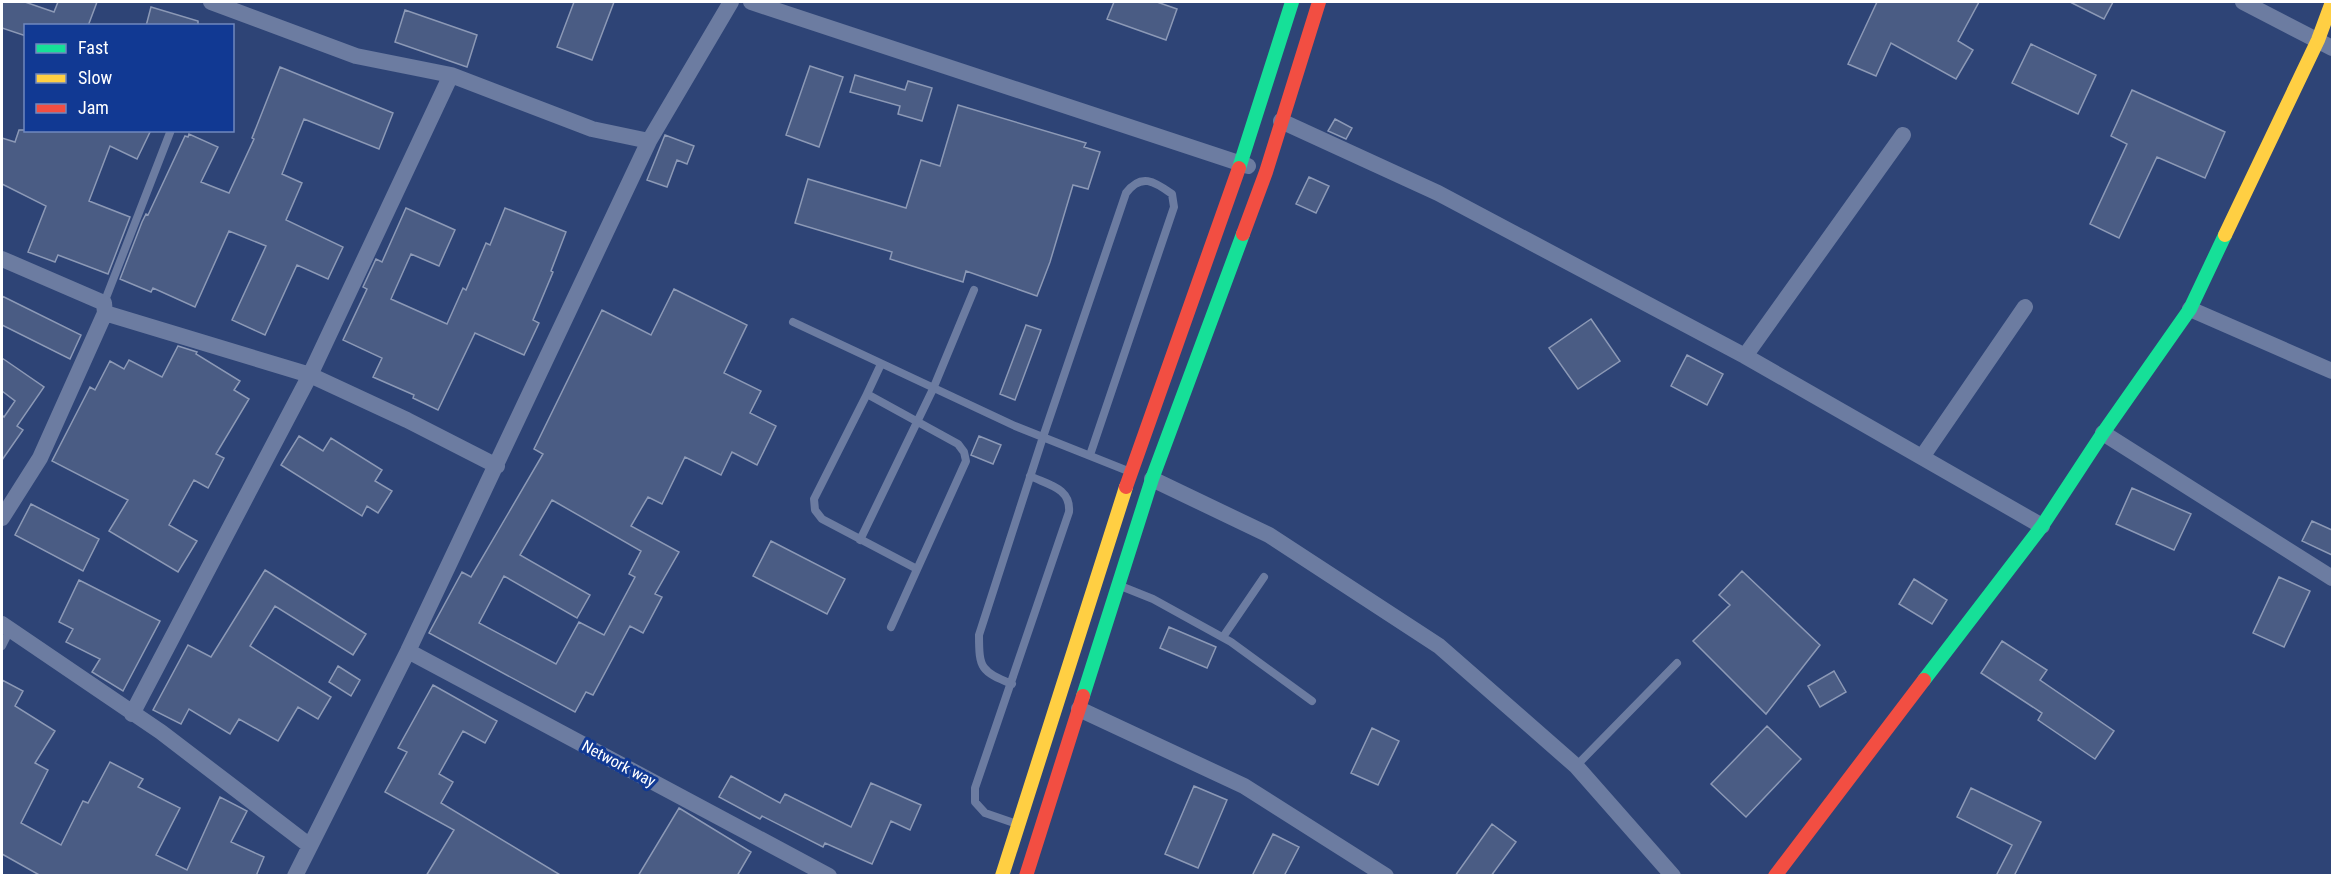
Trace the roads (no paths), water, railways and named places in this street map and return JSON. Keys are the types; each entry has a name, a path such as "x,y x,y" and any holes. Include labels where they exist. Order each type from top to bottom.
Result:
{"main road":[{"path":"1002,876 1131,472 1241,164 1292,2"},
{"path":"1026,876 1152,478 1266,172 1319,2"},
{"path":"1775,876 2042,526 2103,433 2190,309 2325,44 2332,2"}],"street":[{"path":"211,2 356,56 451,75 592,129 649,141"},
{"path":"295,876 408,651 649,141 731,2"},
{"path":"751,2 775,5 1266,172"},
{"path":"2243,2 2325,44"},
{"path":"132,714 310,375 451,75"},
{"path":"1281,121 1438,193 1744,357 2042,526"},
{"path":"1744,357 1904,135"},
{"path":"2,259 104,308 310,375 407,420 497,466"},
{"path":"2,518 40,458 104,308"},
{"path":"1922,457 2025,308"},
{"path":"2190,309 2332,371"},
{"path":"2103,433 2332,578"},
{"path":"1152,478 1269,535 1439,646 1576,766 1673,876"},
{"path":"6,627 161,732 310,846"},
{"name":"Network way","path":"408,651 829,876"},
{"path":"1079,709 1244,786 1386,876"}],"lane":[{"path":"104,308 170,132"},
{"path":"1012,684 984,670 979,655 979,635 1126,193 1134,183 1144,180 1172,194 1174,207 1090,455"},
{"path":"860,540 918,422 974,290"},
{"path":"793,322 933,389 1131,472"},
{"path":"880,364 814,499 815,510 822,519 917,569"},
{"path":"867,394 958,444 964,452 966,461 891,627"},
{"path":"1020,825 985,813 975,802 975,788 1069,512 1070,501 1065,493 1030,476"},
{"path":"1222,637 1264,577"},
{"path":"1117,585 1153,599 1222,637 1312,701"},
{"path":"2,646 6,627"},
{"path":"1576,766 1677,663"}]}
